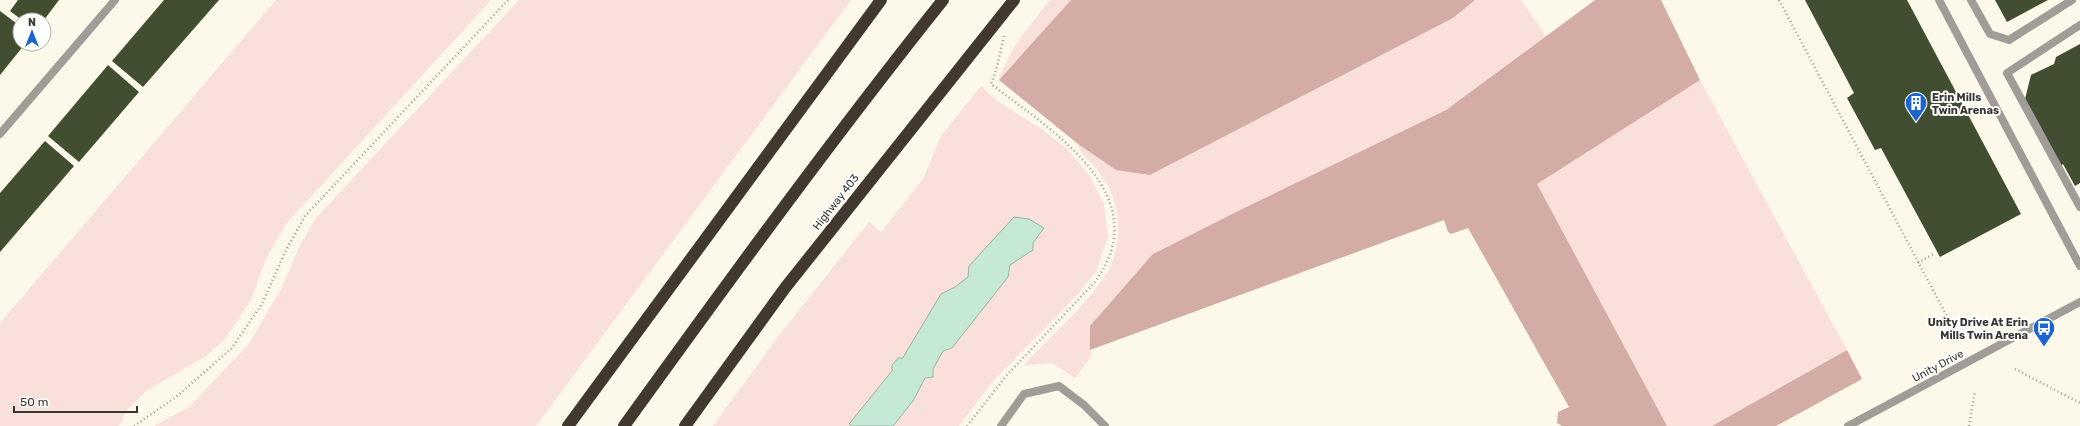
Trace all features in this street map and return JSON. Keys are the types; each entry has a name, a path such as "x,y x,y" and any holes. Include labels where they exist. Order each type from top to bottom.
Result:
{"highway":[{"path":"568,426 881,0"},
{"path":"624,426 789,198 943,0"},
{"name":"Highway 403","path":"685,426 785,288 1014,0"}],"street":[{"path":"0,134 115,0"},
{"path":"1939,0 2080,266"},
{"path":"1971,0 1990,34 2009,40 2072,0"},
{"path":"2080,26 2007,73 2080,207"},
{"name":"Unity Drive","path":"1848,426 2080,302"},
{"path":"1001,426 1024,394 1059,386 1084,405 1105,426"}],"path":[{"path":"134,426 176,397 231,349 262,304 286,250 305,216 508,0"},
{"path":"1780,0 1958,337"},
{"path":"968,426 1007,375 1094,283 1105,266 1114,235 1111,206 1100,179 1041,121 991,84 997,67 1005,32"},
{"path":"1918,263 1935,253"},
{"path":"2015,369 2080,403"},
{"path":"1969,426 1975,390"}],"shaded area":[{"path":"276,0 491,0 285,225 266,259 251,300 225,339 206,356 146,391 125,412 121,423 118,426 0,426 0,323"},
{"path":"519,0 851,0 536,426 154,426 189,407 249,344 283,285 300,245 317,217"},
{"path":"1050,0 1071,0 999,80 1003,68 1014,47"},
{"path":"1071,0 1475,0 1453,18 1150,175 1116,170 1078,144 999,80"},
{"path":"1475,0 1521,0 1546,36 1446,110 1153,254 1090,350 1092,355 1075,378 1052,363 1024,365 1085,302 1112,263 1117,247 1118,221 1113,197 1098,170 1083,155 1078,144 1116,170 1150,175 1453,18"},
{"path":"1595,0 1661,0 1700,80 1537,184 1667,426 1562,426 1557,423 1558,412 1569,407 1468,228 1451,234 1448,232 1444,220 1090,350 1090,326 1153,254 1446,110"},
{"path":"1700,80 1847,350 1712,426 1667,426 1535,182"},
{"path":"981,86 996,100 1044,131 1068,150 1089,175 1104,204 1108,236 1097,270 1078,294 994,380 959,426 713,426 777,338 869,222 881,232 923,179 941,136"},
{"path":"1014,217 1029,219 1044,228 1033,243 1033,250 1010,265 1008,277 952,348 943,351 933,369 933,377 925,378 913,401 893,426 852,426 849,424 892,371 892,365 899,357 902,359 941,294 955,287 968,277 969,266"},
{"path":"1847,350 1862,379 1776,426 1712,426"}],"building":[{"path":"18,0 59,0 50,12 12,12 10,11"},
{"path":"164,0 219,0 143,87 112,61"},
{"name":"Erin Mills Twin Arenas","path":"1805,0 1907,0 2021,214 1940,257 1881,148 1875,150 1847,98 1854,93"},
{"path":"1995,0 2048,0 2007,22"},
{"path":"0,11 12,20 12,52 19,52 0,75"},
{"path":"2080,44 2080,183 2075,186 2063,164 2061,166 2025,99 2031,75 2054,64 2056,57"},
{"path":"108,65 139,92 79,162 48,136"},
{"path":"45,141 74,166 0,252 0,193"}],"place":[{"name":"Erin Mills Twin Arenas","path":"1916,122"},
{"name":"Unity Drive At Erin Mills Twin Arena","path":"2044,348"}]}
